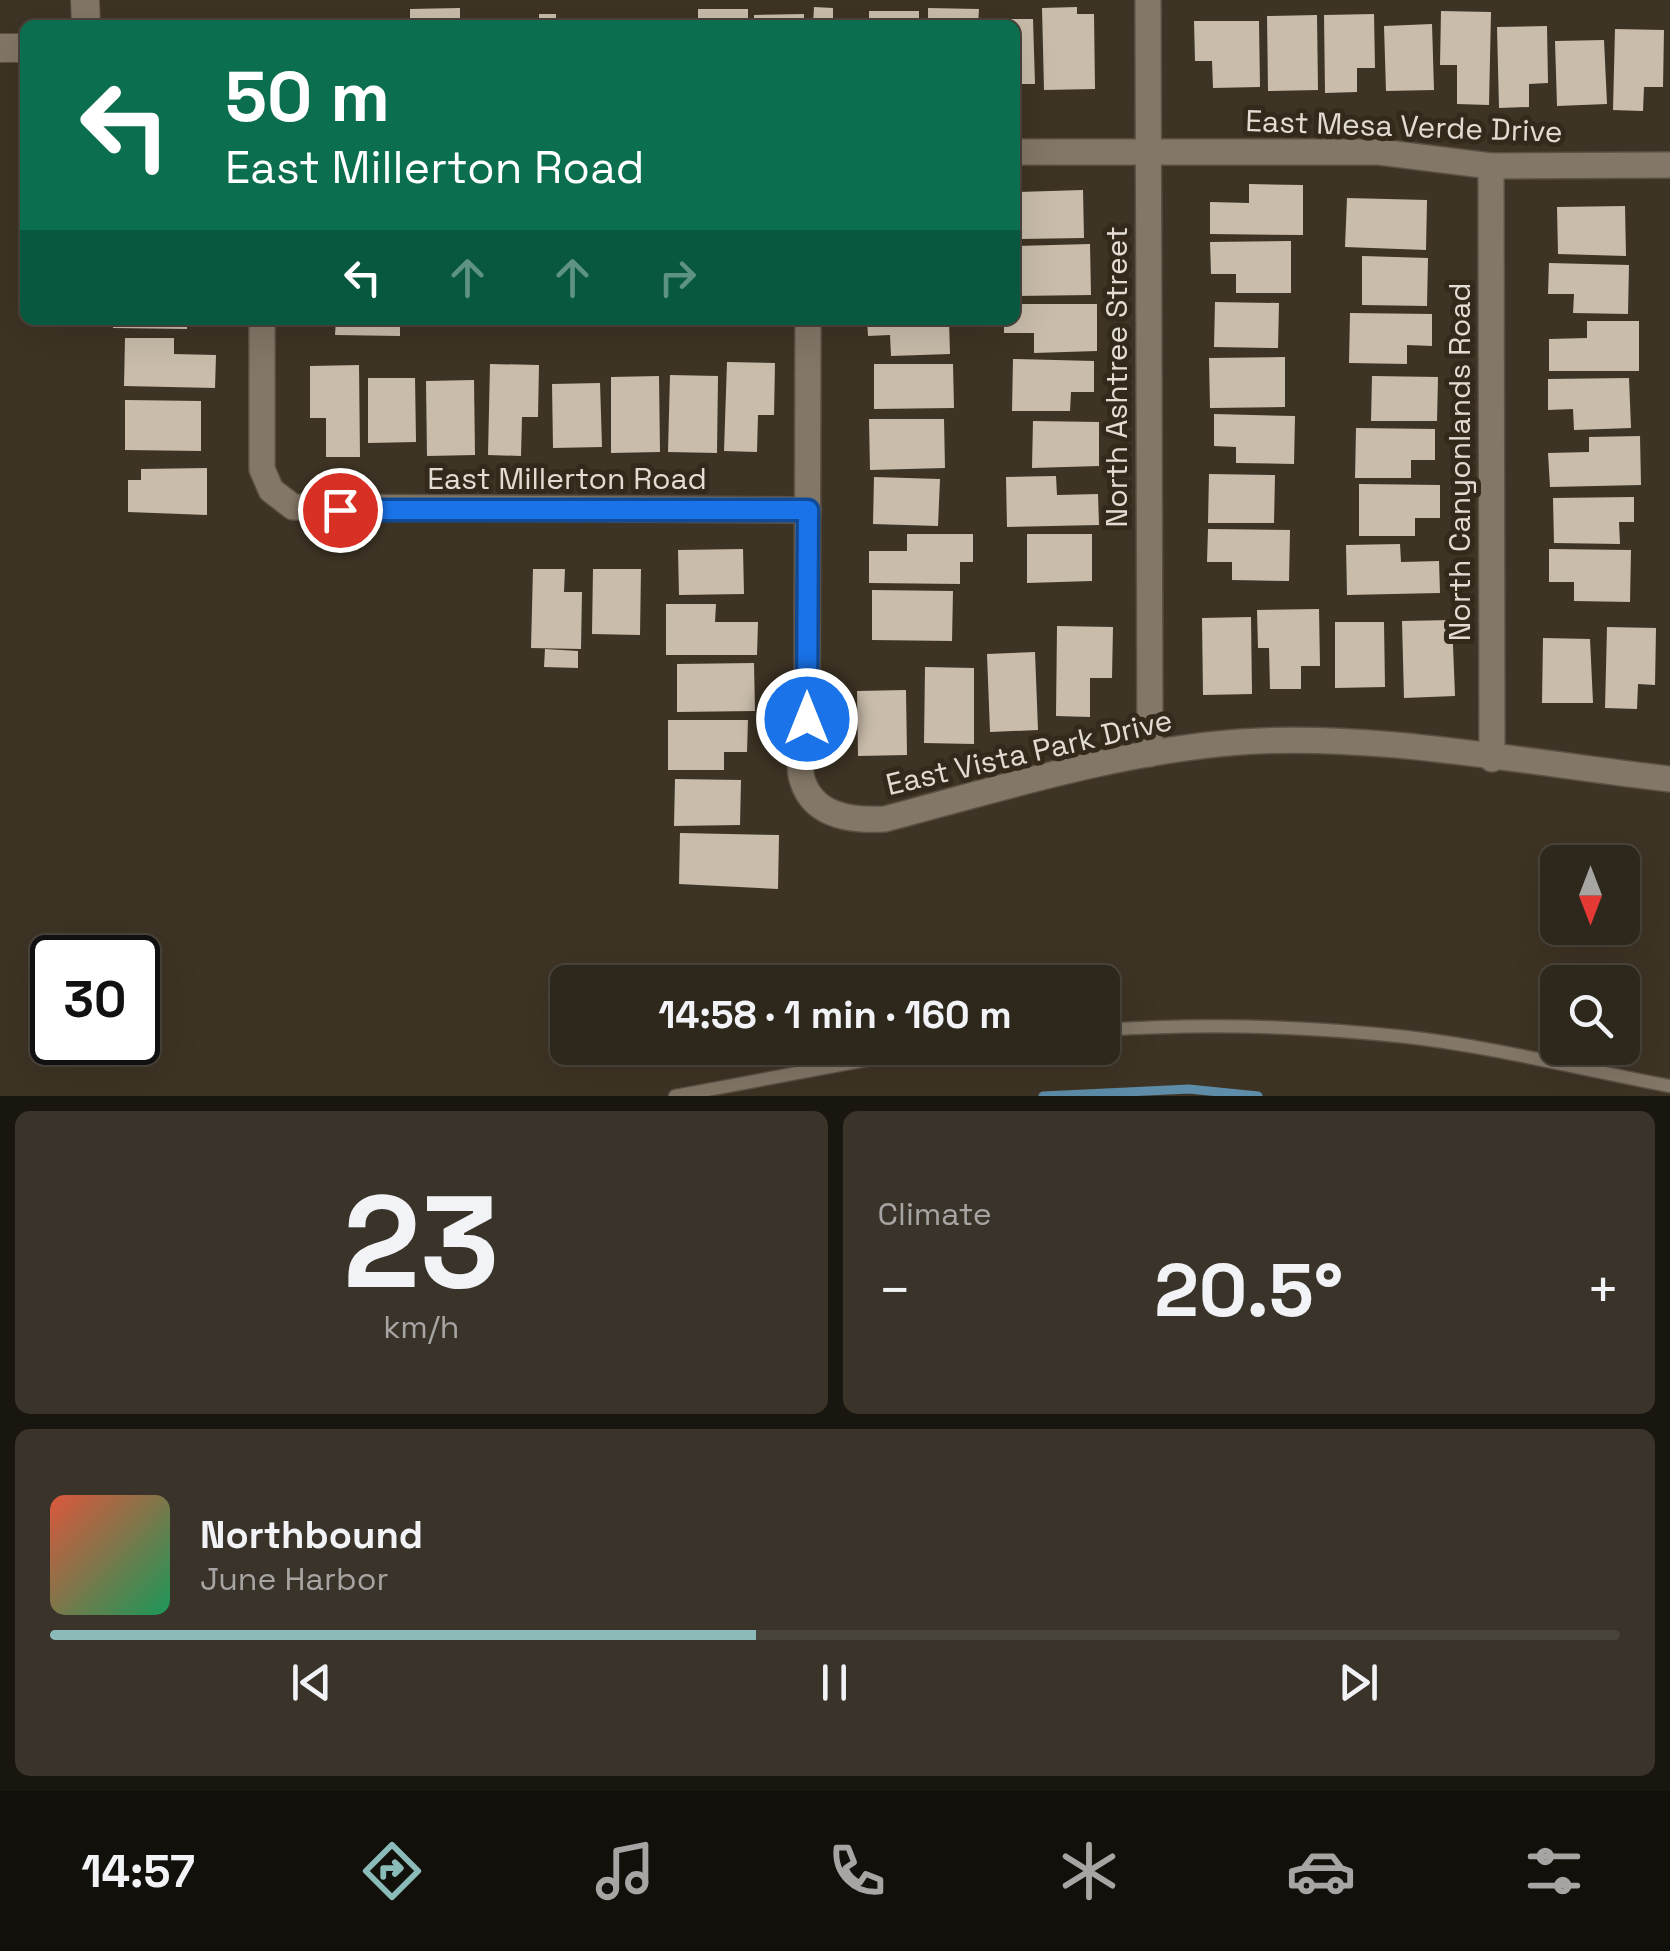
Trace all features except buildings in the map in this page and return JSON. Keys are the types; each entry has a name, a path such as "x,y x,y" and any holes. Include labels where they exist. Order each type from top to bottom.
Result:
{"street":[{"name":"North Ashtree Street","path":"1148,0 1150,754"},
{"name":"East Mesa Verde Drive","path":"1020,152 1379,152 1491,166 1670,165"},
{"name":"North Canyonlands Road","path":"1491,166 1492,758"},
{"name":"East Millerton Road","path":"262,325 259,448 270,490 304,510 808,510"},
{"path":"808,325 808,510"},
{"name":"East Vista Park Drive","path":"808,510 807,719 800,773 823,808 846,818 885,818 1096,764 1240,742 1337,741 1670,779"}],"lane":[{"path":"1120,1030 1266,1027 1410,1038 1670,1086"},
{"path":"675,1096 840,1065"}],"waterway":[{"path":"1043,1096 1189,1089 1258,1096"}],"route":[{"path":"340,510 808,510 807,719"}]}
